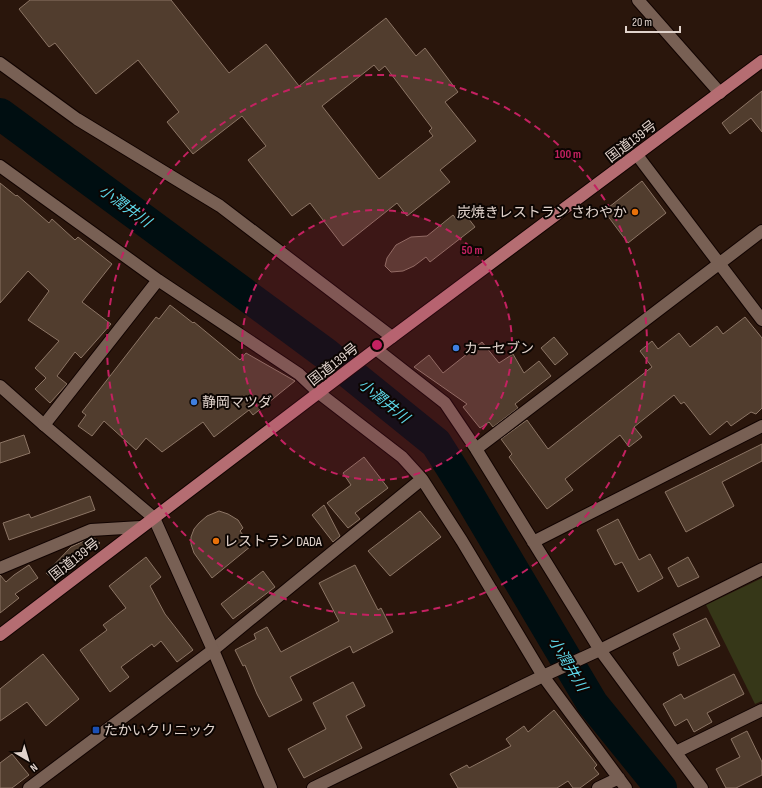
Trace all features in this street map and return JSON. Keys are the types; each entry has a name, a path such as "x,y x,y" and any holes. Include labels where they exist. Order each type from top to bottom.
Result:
{"highway":[{"name":"国道139号","path":"0,635 372,352 762,61"}],"street":[{"path":"638,0 720,93"},
{"path":"0,63 76,120 220,206 392,337"},
{"path":"637,155 762,320"},
{"path":"0,166 158,280 299,374 402,457 422,479 462,541 543,676 626,788"},
{"path":"476,449 762,231"},
{"path":"44,425 158,280"},
{"path":"372,352 444,403 476,449 600,650 702,788"},
{"path":"2,390 154,518 213,650 271,788"},
{"path":"533,542 762,426"},
{"path":"29,788 213,650 422,479"},
{"path":"0,568 91,530 140,527"},
{"path":"313,788 543,676 600,650 762,569"},
{"path":"676,752 762,710"},
{"path":"598,788 619,778"}],"green space":[{"path":"762,578 762,701 755,704 706,605"}],"building":[{"path":"30,0 171,0 229,73 266,44 299,86 386,18 416,56 425,48 458,92 445,102 476,141 440,170 450,182 407,216 397,203 343,246 310,203 292,216 248,160 266,146 242,116 193,154 167,122 179,112 138,60 96,94 55,43 49,47 19,9","holes":["374,65 379,71 385,66 432,128 429,131 433,136 379,179 322,106"]},
{"path":"762,91 762,132 751,118 730,134 722,123"},
{"name":"炭焼きレストラン さわやか","path":"642,181 666,213 628,243 604,211"},
{"path":"0,183 16,196 17,195 49,223 52,219 75,240 78,237 112,264 82,302 111,324 81,358 75,352 57,376 67,384 50,403 35,389 46,378 35,368 59,341 28,320 49,291 28,271 0,303"},
{"path":"465,214 475,227 430,262 426,257 414,266 403,271 391,272 385,266 387,258 396,245 411,237 427,236 453,215 457,220"},
{"path":"170,305 193,323 194,322 240,360 246,353 295,381 253,415 249,410 214,437 203,422 162,452 146,438 136,450 104,421 92,436 78,426 86,415 82,412 156,317 159,319"},
{"path":"745,317 762,338 762,408 756,414 751,412 731,426 727,421 710,435 684,402 681,404 674,395 634,427 642,437 629,447 620,435 565,479 573,490 547,509 509,457 512,454 501,439 527,420 548,449 652,367 640,351 652,341 658,349 679,333 690,347 717,326 723,334"},
{"path":"554,337 568,354 555,365 541,348"},
{"path":"482,342 499,363 513,354 524,373 539,361 551,376 515,404 518,408 493,427 489,422 480,428 463,407 467,404 414,367 429,355 443,373"},
{"path":"24,435 30,453 0,463 0,443"},
{"path":"762,444 762,461 722,482 734,506 686,532 665,492"},
{"path":"364,457 388,488 355,513 360,519 348,528 327,503 351,485 343,473"},
{"path":"90,496 95,510 9,540 3,523 29,514 31,518"},
{"path":"324,505 340,536 333,542 312,515"},
{"path":"219,511 238,520 243,528 240,531 251,546 212,578 194,553 191,544 191,537 194,529 199,523 207,516"},
{"path":"420,511 441,537 390,576 368,551"},
{"path":"618,519 639,560 650,554 663,578 638,592 622,562 615,565 597,530"},
{"path":"93,537 100,543 51,578 46,573 71,547"},
{"path":"146,557 161,577 150,586 165,614 193,650 177,662 161,641 154,647 152,644 121,667 129,677 110,692 80,650 107,630 103,625 126,608 109,586"},
{"path":"688,557 699,577 678,587 668,568"},
{"path":"29,565 38,578 15,594 19,598 0,613 0,575 6,582"},
{"path":"355,565 378,610 381,608 393,632 353,653 350,646 290,677 302,700 269,717 257,694 245,665 243,666 235,650 256,639 254,634 267,627 281,652 339,621 319,583"},
{"path":"263,571 275,587 233,619 221,604"},
{"path":"706,618 720,646 678,666 673,653 680,649 673,634"},
{"path":"43,654 79,699 46,726 27,702 0,721 0,689"},
{"path":"734,674 744,694 707,713 712,722 694,732 687,719 675,726 663,704 681,694 684,699"},
{"path":"353,682 365,706 346,716 362,748 304,778 288,749 326,729 313,703"},
{"path":"554,710 597,765 594,768 599,774 580,788 573,788 568,781 557,788 458,788 450,774 467,765 469,768 511,746 506,739 524,726 528,732"},
{"path":"747,731 762,762 762,775 736,788 726,788 716,769 740,757 731,739"},
{"path":"12,754 29,775 12,788 0,788 0,763"}],"waterway":[{"name":"小潤井川","path":"0,114 326,354 436,443 465,489 592,703 661,788"}],"place":[{"name":"炭焼きレストラン さわやか","path":"635,212"},
{"name":"カーセブン","path":"456,348"},
{"name":"静岡マツダ","path":"194,402"},
{"name":"レストラン DADA","path":"216,541"},
{"name":"たかいクリニック","path":"96,730"}]}
